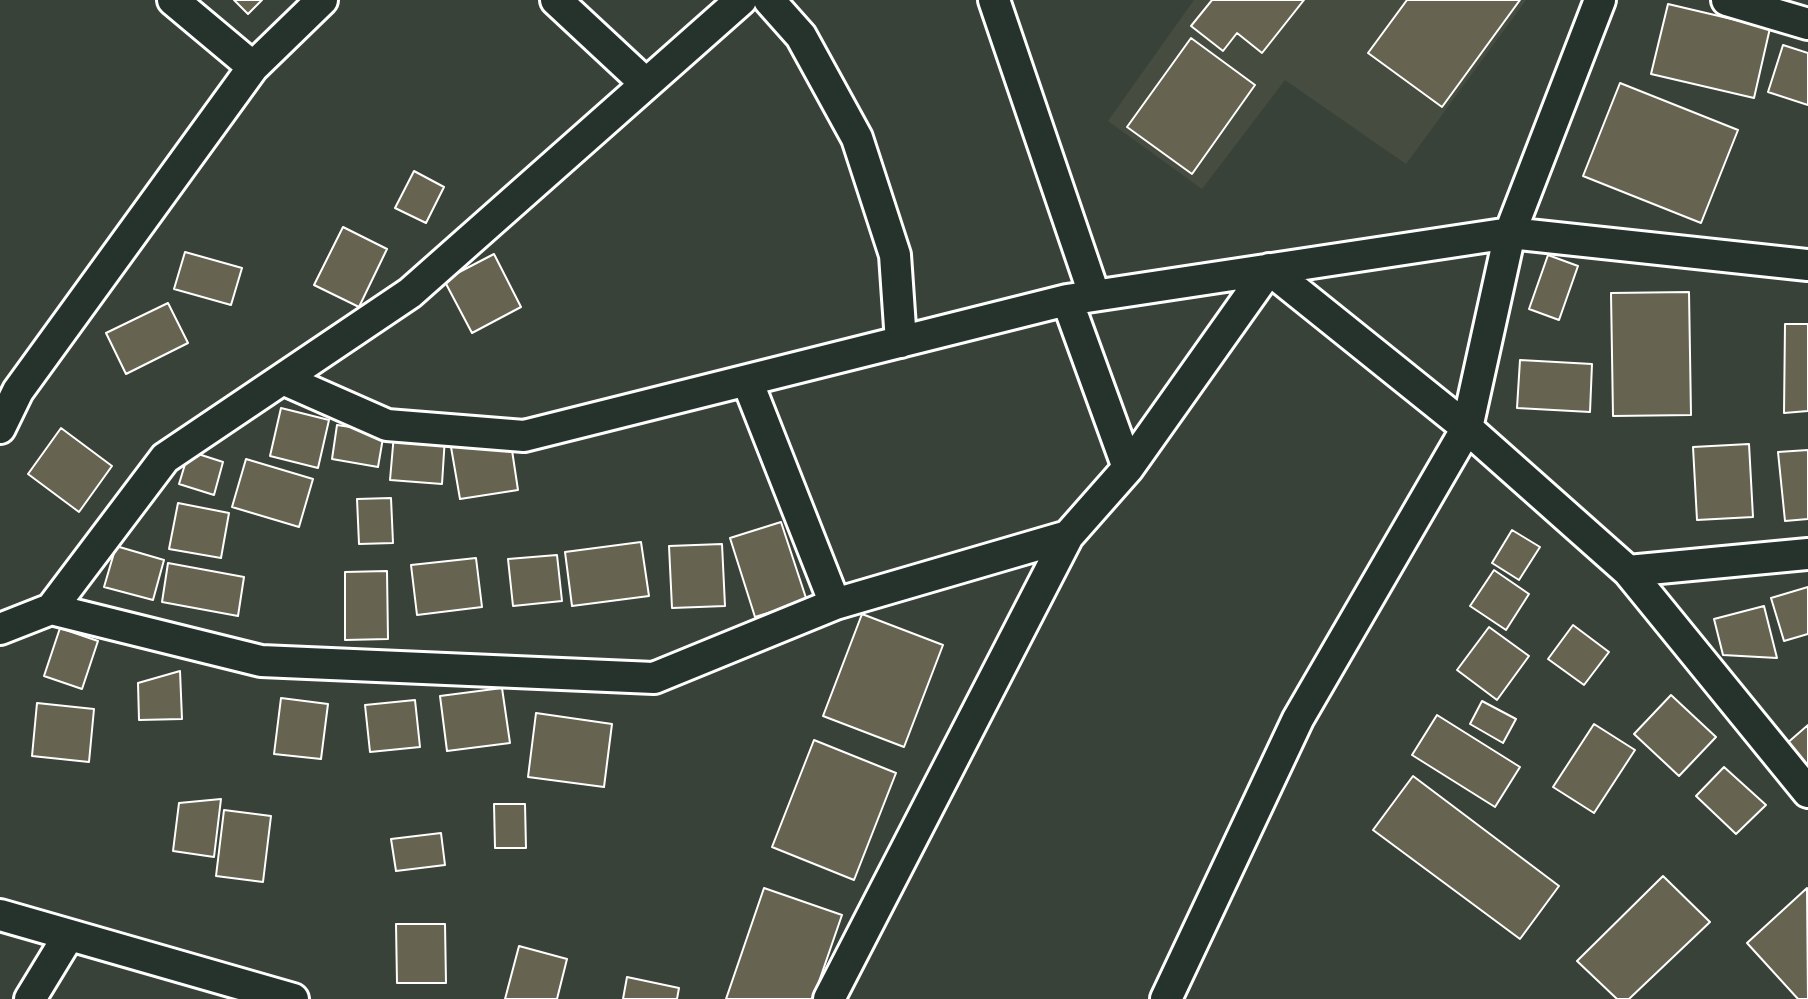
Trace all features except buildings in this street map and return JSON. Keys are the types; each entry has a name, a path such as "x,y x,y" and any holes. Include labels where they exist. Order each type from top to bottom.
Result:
{"street":[{"path":"173,0 253,67"},
{"path":"0,428 9,383 253,67 322,0"},
{"path":"556,0 644,82"},
{"path":"0,629 51,609 165,458 410,293 644,82 741,0"},
{"path":"769,0 801,36 857,138 895,255 901,342"},
{"path":"994,0 1128,468"},
{"path":"1166,999 1298,719 1467,428 1510,233 1600,0"},
{"path":"1727,0 1808,24"},
{"path":"285,380 387,425 524,436 748,383 1080,297 1510,233 1808,265"},
{"path":"1269,269 1467,428 1628,571 1808,792"},
{"path":"829,999 1068,536 1128,468 1269,269"},
{"path":"748,383 835,604"},
{"path":"51,609 261,661 654,678 835,604 1068,536"},
{"path":"1628,571 1808,554"},
{"path":"0,915 293,999"},
{"path":"30,999 69,935"}],"shaded area":[{"path":"1194,0 1526,0 1406,164 1285,80 1202,189 1108,121"}]}
